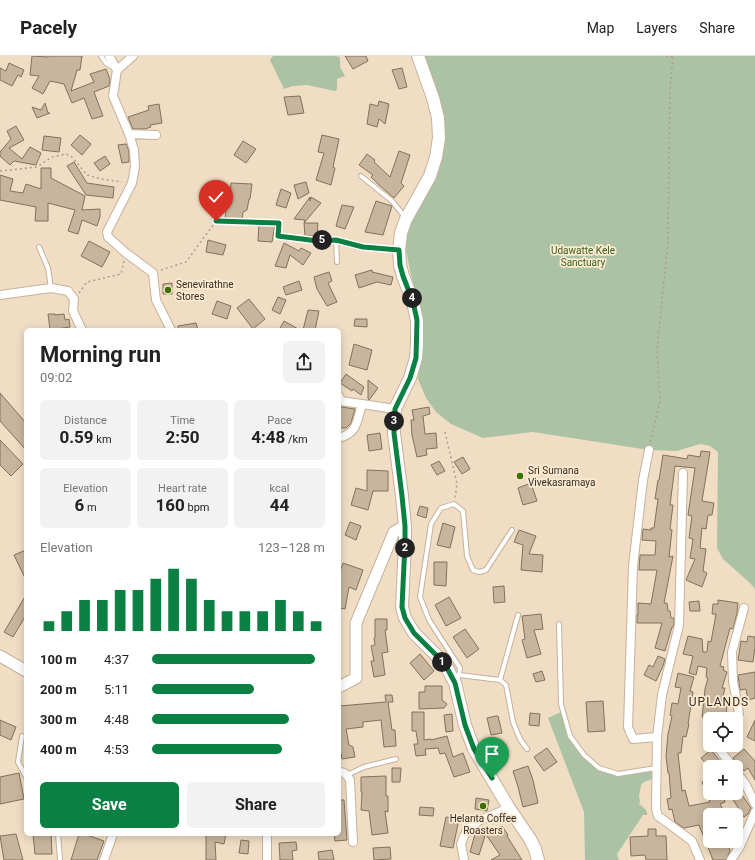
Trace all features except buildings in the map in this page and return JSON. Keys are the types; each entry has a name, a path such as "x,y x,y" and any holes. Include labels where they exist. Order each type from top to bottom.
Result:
{"main road":[{"path":"418,56 433,98 438,118 439,138 436,157 430,176 406,219 401,233 399,250 400,265 413,302 417,320 416,358 410,378 395,409 394,433 405,526 402,607 405,618 414,633 457,679 465,725 474,749 509,808 530,839 538,860"}],"street":[{"path":"109,56 117,70 113,96 134,150 135,167 132,183 107,232 108,237 126,253 153,273 156,300 170,328"},
{"path":"117,70 133,56"},
{"path":"129,134 156,135"},
{"path":"0,295 51,288 68,291 74,300 73,311 81,328"},
{"path":"341,401 395,409"},
{"path":"341,437 347,435 354,429 362,404"},
{"path":"649,450 643,480 633,566 628,727 633,739 657,737"},
{"path":"683,473 679,625 662,694 657,737 656,809 658,816 692,841 700,860"},
{"path":"341,686 356,678 356,623 394,532 405,526"},
{"path":"739,712 733,680 732,652 744,608"},
{"path":"0,656 24,670"},
{"path":"721,752 728,760"},
{"path":"343,774 350,780 353,842"},
{"path":"743,781 755,804"},
{"path":"464,860 461,844 469,828 480,820 509,808"},
{"path":"730,860 740,846 755,812"},
{"path":"104,860 112,836"},
{"path":"267,836 267,860"}],"lane":[{"path":"101,56 106,63 117,70"},
{"path":"361,176 392,201 406,219"},
{"path":"337,262 336,240 363,247 399,250"},
{"path":"39,247 48,268 51,288"},
{"path":"512,530 486,570 479,572 473,570 467,556 463,511 454,504 442,508 431,524 420,597 428,620 460,668 457,679 500,680 506,685 513,722 520,739 527,749"},
{"path":"500,680 518,615"},
{"path":"559,624 561,704 570,736 584,755 599,768 618,774 656,768"},
{"path":"22,736 18,762 24,773"},
{"path":"343,774 396,759"},
{"path":"58,836 60,860"}],"path":[{"path":"649,450 660,402 657,350 668,242 670,89 673,57 666,56"},
{"path":"0,172 37,167 52,157 66,154 72,157 87,176 100,180 132,183"},
{"path":"153,273 186,262 216,221 279,223 278,236 318,241 336,240"},
{"path":"74,300 87,282 121,274 126,253"},
{"path":"445,432 457,484 454,504"}],"green space":[{"path":"273,56 340,57 340,67 345,76 337,79 337,89 335,91 307,85 293,86 284,89 270,60"},
{"name":"Udawatte Kele Sanctuary","path":"423,56 755,56 755,589 723,559 717,548 718,452 710,446 700,444 677,451 649,450 533,432 483,438 451,424 436,412 426,398 418,379 420,357 418,308 406,251 406,219 430,176 439,138"},
{"path":"563,711 570,736 584,755 599,768 618,774 656,768 655,778 644,782 641,785 639,804 644,807 647,815 643,815 617,854 619,860 585,860 584,812 548,718"}],"place":[{"name":"Senevirathne Stores","path":"168,290"},
{"name":"Sri Sumana Vivekasramaya","path":"520,476"},
{"name":"Helanta Coffee Roasters","path":"483,806"}],"district":[{"name":"UPLANDS","path":"719,702"}],"route":[{"path":"216,221 279,223 278,236 318,241 336,240 363,247 399,250 400,265 409,289 417,320 416,358 410,378 395,409 394,433 405,526 402,607 405,618 414,633 439,658 447,668 455,683 465,725 474,749 492,778"}]}
